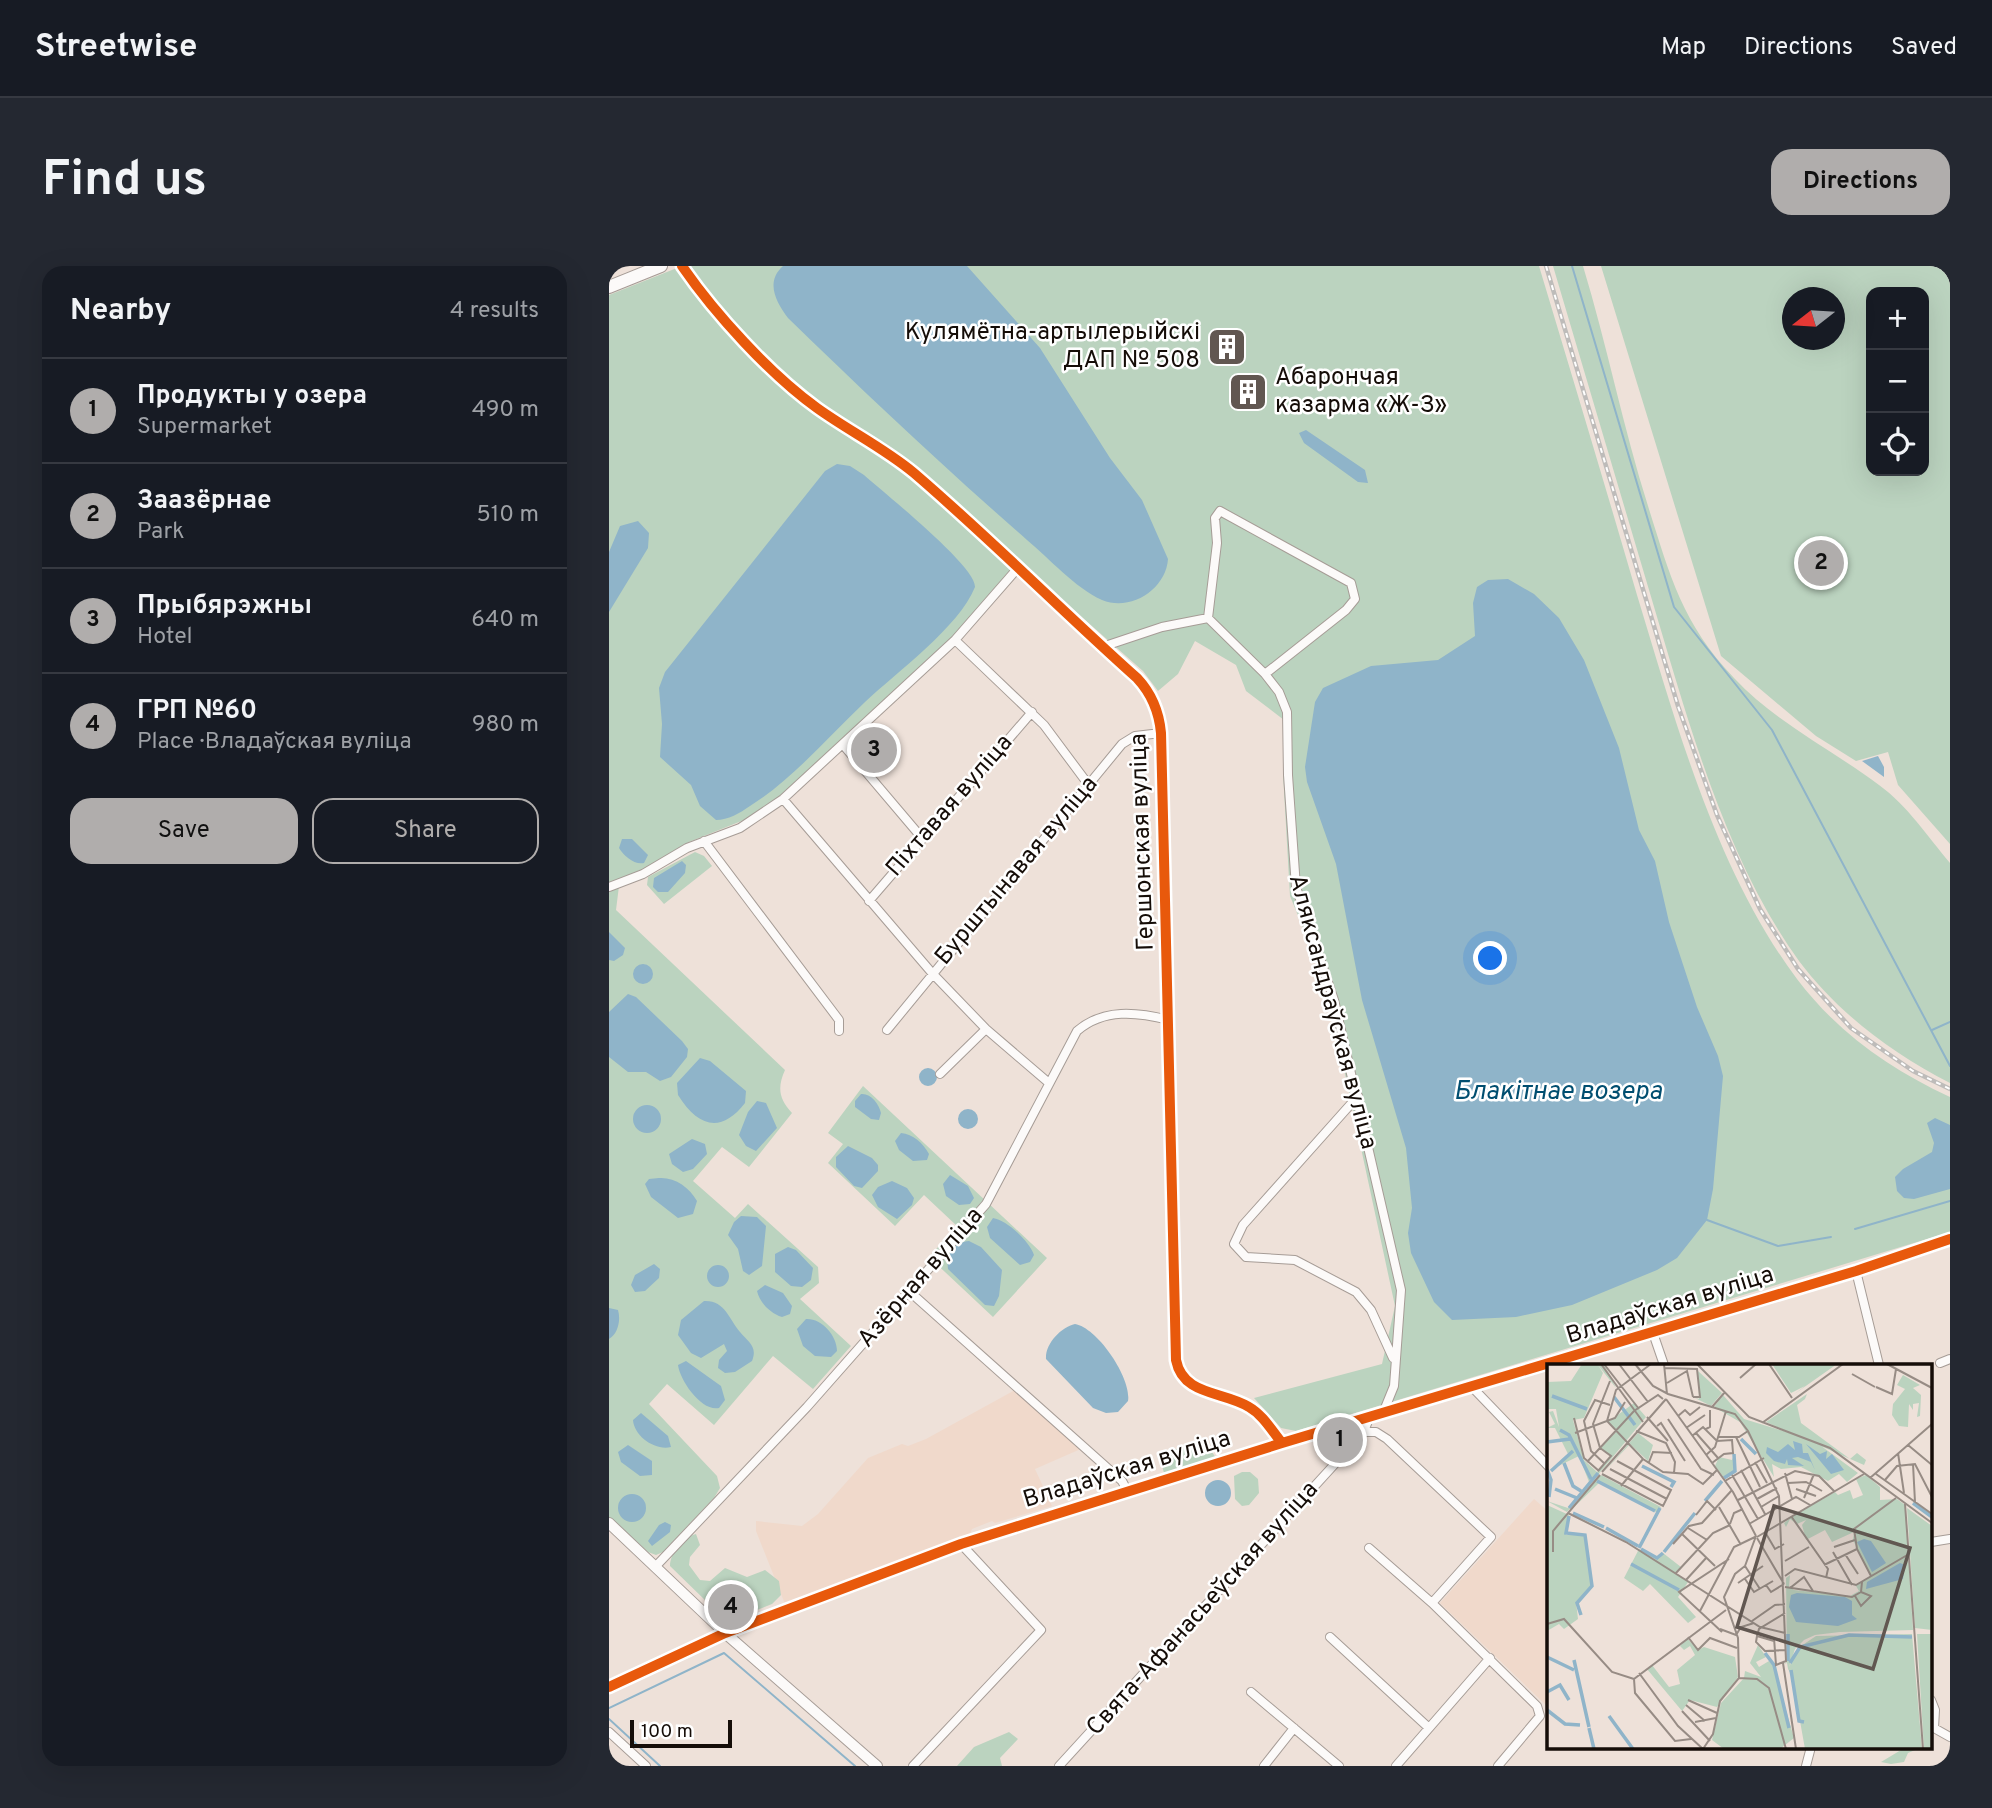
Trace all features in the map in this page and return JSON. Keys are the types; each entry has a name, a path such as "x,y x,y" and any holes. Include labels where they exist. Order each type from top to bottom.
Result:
{"main road":[{"path":"609,286 661,266"}],"street":[{"name":"Гершонская вуліца","path":"682,266 729,325 797,391 915,474 1150,694 1161,733 1177,1367 1183,1378 1192,1386 1240,1402 1256,1412 1282,1443"},
{"path":"1102,647 1162,626 1208,618 1217,543 1215,518 1220,511 1347,580 1355,592 1346,610 1265,674"},
{"path":"609,887 643,874 704,841 740,828 783,799 844,746 955,640 1017,569"},
{"name":"Аляксандраўская вуліца","path":"1208,618 1265,674 1283,702 1289,722 1288,775 1296,887 1331,986 1401,1290 1394,1386 1383,1413"},
{"path":"955,640 1032,712 1065,750 1088,784"},
{"name":"Піхтавая вуліца","path":"869,901 1032,712"},
{"name":"Бурштынавая вуліца","path":"887,1030 1088,784 1128,740 1161,733"},
{"path":"844,746 922,838"},
{"path":"783,799 932,973 986,1029 1049,1083"},
{"path":"704,841 839,1020 839,1031"},
{"name":"Азёрная вуліца","path":"656,1566 807,1407 992,1195 1071,1038 1085,1024 1125,1013 1169,1020"},
{"path":"940,1074 986,1029"},
{"path":"1357,1097 1313,1150 1243,1224 1234,1244 1246,1257 1295,1260 1356,1292 1371,1310 1394,1361"},
{"name":"Владаўская вуліца","path":"1566,1362 1950,1239"},
{"path":"1856,1271 1879,1364"},
{"path":"909,1292 1122,1480 1128,1492"},
{"path":"1653,1333 1664,1364"},
{"path":"1940,1363 1950,1359"},
{"name":"Владаўская вуліца","path":"609,1687 725,1633 961,1544 1282,1443 1547,1367"},
{"path":"1472,1387 1547,1464"},
{"name":"Свята-Афанасьеўская вуліца","path":"1059,1766 1364,1432 1369,1418"},
{"path":"1364,1432 1376,1432 1387,1439 1490,1537 1432,1603"},
{"path":"609,1523 725,1633 877,1766"},
{"path":"913,1766 1041,1630 961,1544"},
{"path":"1369,1548 1432,1603 1537,1706 1539,1716 1498,1766"},
{"path":"1330,1637 1429,1728"},
{"path":"1396,1766 1490,1658"},
{"path":"1251,1692 1339,1766"},
{"path":"1933,1705 1934,1728 1950,1737"},
{"path":"1264,1766 1294,1728"},
{"path":"609,1731 646,1766"},
{"path":"1806,1766 1811,1748"}],"shaded area":[{"path":"1015,1390 1083,1448 1035,1469 1052,1506 995,1523 992,1521 972,1529 970,1534 785,1604 756,1531 756,1521 802,1526 818,1514 868,1458 902,1444 908,1446 926,1439"},
{"path":"1534,1499 1547,1510 1547,1706 1440,1603"}],"green space":[{"path":"682,266 1539,266 1667,694 1721,844 1768,937 1813,998 1866,1048 1950,1097 1950,1232 1296,1431 1281,1428 1254,1398 1382,1364 1395,1306 1325,981 1290,896 1283,773 1284,720 1246,691 1236,665 1195,641 1178,674 1158,691 1143,671 1026,568 1014,567 946,644 781,796 744,820 689,842 619,886 616,910 785,1070 781,1093 784,1103 792,1113 749,1167 722,1147 693,1181 735,1218 748,1204 818,1267 819,1283 800,1299 851,1346 813,1389 773,1356 714,1425 667,1384 649,1404 717,1476 720,1488 714,1498 663,1552 656,1555 648,1552 609,1517 609,295"},
{"path":"1553,266 1583,266 1656,531 1680,598 1702,638 1734,678 1768,709 1889,793 1950,863 1950,1083 1887,1045 1831,998 1799,961 1750,878 1729,834 1695,740"},
{"path":"1601,266 1950,266 1950,844 1898,785 1888,752 1856,761 1816,736 1721,656"},
{"path":"695,852 704,856 712,866 664,904 647,885 648,877"},
{"path":"863,1086 1047,1258 993,1317 929,1257 957,1226 924,1195 895,1226 828,1163 843,1144 828,1133"},
{"path":"1206,1443 1216,1458 1164,1473 1161,1462 1164,1453 1191,1444"},
{"path":"1250,1472 1258,1479 1259,1493 1249,1505 1242,1506 1235,1499 1234,1476"},
{"path":"696,1534 700,1545 690,1557 689,1565 700,1580 710,1581 725,1568 747,1577 765,1570 779,1581 781,1595 772,1604 747,1614 732,1602 718,1608 708,1603 670,1566 678,1546 686,1538"},
{"path":"1009,1732 1018,1739 1000,1758 1002,1766 957,1766 974,1747"},
{"path":"1904,1748 1920,1748 1908,1753 1904,1762 1881,1762"}],"water":[{"path":"783,266 967,266 1040,348 1110,458 1142,500 1168,559 1161,580 1145,595 1124,603 1102,600 1082,588 906,431 788,318 774,292 775,279"},
{"path":"1306,430 1365,470 1368,483 1358,482 1304,443 1299,433"},
{"path":"837,464 850,466 864,475 927,530 961,563 975,587 956,618 942,633 865,702 796,770 742,811 716,820 700,806 691,785 660,757 662,724 659,688 665,672 825,471"},
{"path":"638,521 649,533 648,548 609,612 609,552 620,526"},
{"name":"Блакітнае возера","path":"1508,579 1534,594 1559,618 1584,660 1619,748 1639,830 1655,861 1669,922 1723,1076 1713,1189 1707,1220 1677,1258 1657,1270 1572,1305 1516,1317 1452,1320 1434,1302 1411,1253 1408,1233 1412,1208 1406,1148 1362,1000 1336,864 1307,782 1305,767 1315,702 1323,688 1371,666 1438,660 1475,636 1473,603 1477,587 1488,580"},
{"path":"1878,756 1884,767 1884,777 1862,761"},
{"path":"622,839 632,839 648,855 644,863 633,861 624,854 619,848"},
{"path":"682,861 686,865 685,873 668,892 658,892 653,887 654,878"},
{"path":"609,932 625,948 623,955 614,961 609,960"},
{"path":"643,964 650,967 653,974 650,981 643,984 636,981 633,974 636,967"},
{"path":"628,994 636,997 688,1049 687,1057 671,1077 660,1081 646,1072 628,1072 609,1057 609,1012"},
{"path":"700,1058 710,1061 746,1091 745,1103 736,1113 719,1123 702,1120 678,1095 677,1083"},
{"path":"928,1068 936,1073 937,1077 932,1085 928,1086 920,1081 919,1077 924,1069"},
{"path":"861,1094 868,1095 876,1103 881,1113 879,1120 871,1119 855,1107 855,1101"},
{"path":"757,1101 766,1103 777,1128 756,1151 746,1146 739,1135 748,1112"},
{"path":"647,1105 657,1109 661,1119 657,1129 647,1133 637,1129 633,1119 637,1109"},
{"path":"968,1109 975,1112 978,1119 975,1126 968,1129 961,1126 958,1119 961,1112"},
{"path":"1935,1118 1950,1125 1950,1189 1914,1199 1904,1198 1897,1191 1895,1177 1903,1169 1932,1152 1934,1143 1927,1123"},
{"path":"901,1133 914,1137 921,1143 929,1154 927,1160 913,1161 899,1150 895,1141"},
{"path":"692,1139 705,1144 707,1154 693,1169 683,1172 672,1164 669,1154"},
{"path":"848,1146 872,1158 878,1165 878,1171 862,1188 854,1186 836,1167 836,1157"},
{"path":"950,1175 968,1186 974,1198 970,1204 959,1205 946,1196 943,1184"},
{"path":"665,1178 676,1181 690,1191 697,1201 693,1214 678,1218 651,1197 645,1184 649,1179"},
{"path":"892,1181 907,1188 914,1198 912,1205 897,1219 878,1207 872,1195 878,1187"},
{"path":"741,1216 757,1217 766,1226 762,1266 749,1275 743,1271 738,1249 728,1235 734,1222"},
{"path":"993,1218 1011,1227 1023,1238 1034,1255 1030,1262 1020,1265 990,1238 987,1227"},
{"path":"969,1241 981,1247 1002,1270 999,1296 994,1306 985,1305 948,1269 948,1258 953,1250"},
{"path":"788,1247 796,1250 813,1268 811,1280 802,1287 791,1286 775,1272 775,1254"},
{"path":"654,1264 660,1269 659,1278 645,1291 635,1292 631,1285 635,1275"},
{"path":"718,1265 726,1268 729,1276 726,1284 718,1287 710,1284 707,1276 710,1268"},
{"path":"765,1285 783,1293 792,1306 790,1314 782,1317 766,1307 757,1291"},
{"path":"704,1301 722,1307 753,1348 752,1361 735,1372 725,1373 718,1368 719,1360 727,1351 724,1344 701,1358 691,1353 678,1335 681,1320"},
{"path":"609,1308 618,1310 619,1318 617,1330 609,1339"},
{"path":"806,1319 822,1324 831,1334 837,1351 831,1357 815,1356 803,1346 797,1329"},
{"path":"1075,1324 1103,1344 1125,1380 1128,1401 1118,1412 1106,1413 1093,1408 1046,1359 1048,1348 1055,1337"},
{"path":"686,1361 721,1386 725,1400 719,1408 706,1405 687,1387 678,1365"},
{"path":"641,1413 668,1436 671,1447 658,1447 641,1437 633,1420"},
{"path":"628,1445 652,1461 652,1475 640,1476 621,1462 618,1452"},
{"path":"1218,1480 1227,1484 1231,1493 1227,1502 1218,1506 1209,1502 1205,1493 1209,1484"},
{"path":"632,1494 642,1498 646,1508 642,1518 632,1522 622,1518 618,1508 622,1498"},
{"path":"665,1522 671,1525 670,1532 652,1546 648,1541 659,1525"}],"waterway":[{"path":"1572,266 1674,607 1772,730 1950,1066"},
{"path":"1932,1030 1950,1022"},
{"path":"1855,1229 1950,1201"},
{"path":"1707,1220 1778,1246 1831,1237"},
{"path":"609,1708 724,1653 855,1766"},
{"path":"609,1719 660,1766"}],"railway":[{"path":"1546,266 1678,706 1717,815 1760,909 1798,969 1851,1028 1913,1071 1950,1089"}],"cycle path":[{"path":"682,266 727,323 762,361 817,408 914,473 1137,678 1151,697 1159,717 1161,733 1176,1360 1180,1372 1187,1380 1205,1391 1254,1410 1282,1443"},
{"path":"609,1687 725,1633 961,1544 1282,1443 1856,1271 1950,1239"}],"place":[{"name":"Кулямётна-артылерыйскі ДАП № 508","path":"1227,347"},
{"name":"Абарончая казарма «Ж-З»","path":"1248,392"},
{"name":"Заазёрнае","path":"1821,563"},
{"name":"Прыбярэжны","path":"874,750"},
{"name":"Продукты у озера","path":"1340,1440"},
{"name":"ГРП №60","path":"731,1607"}]}
